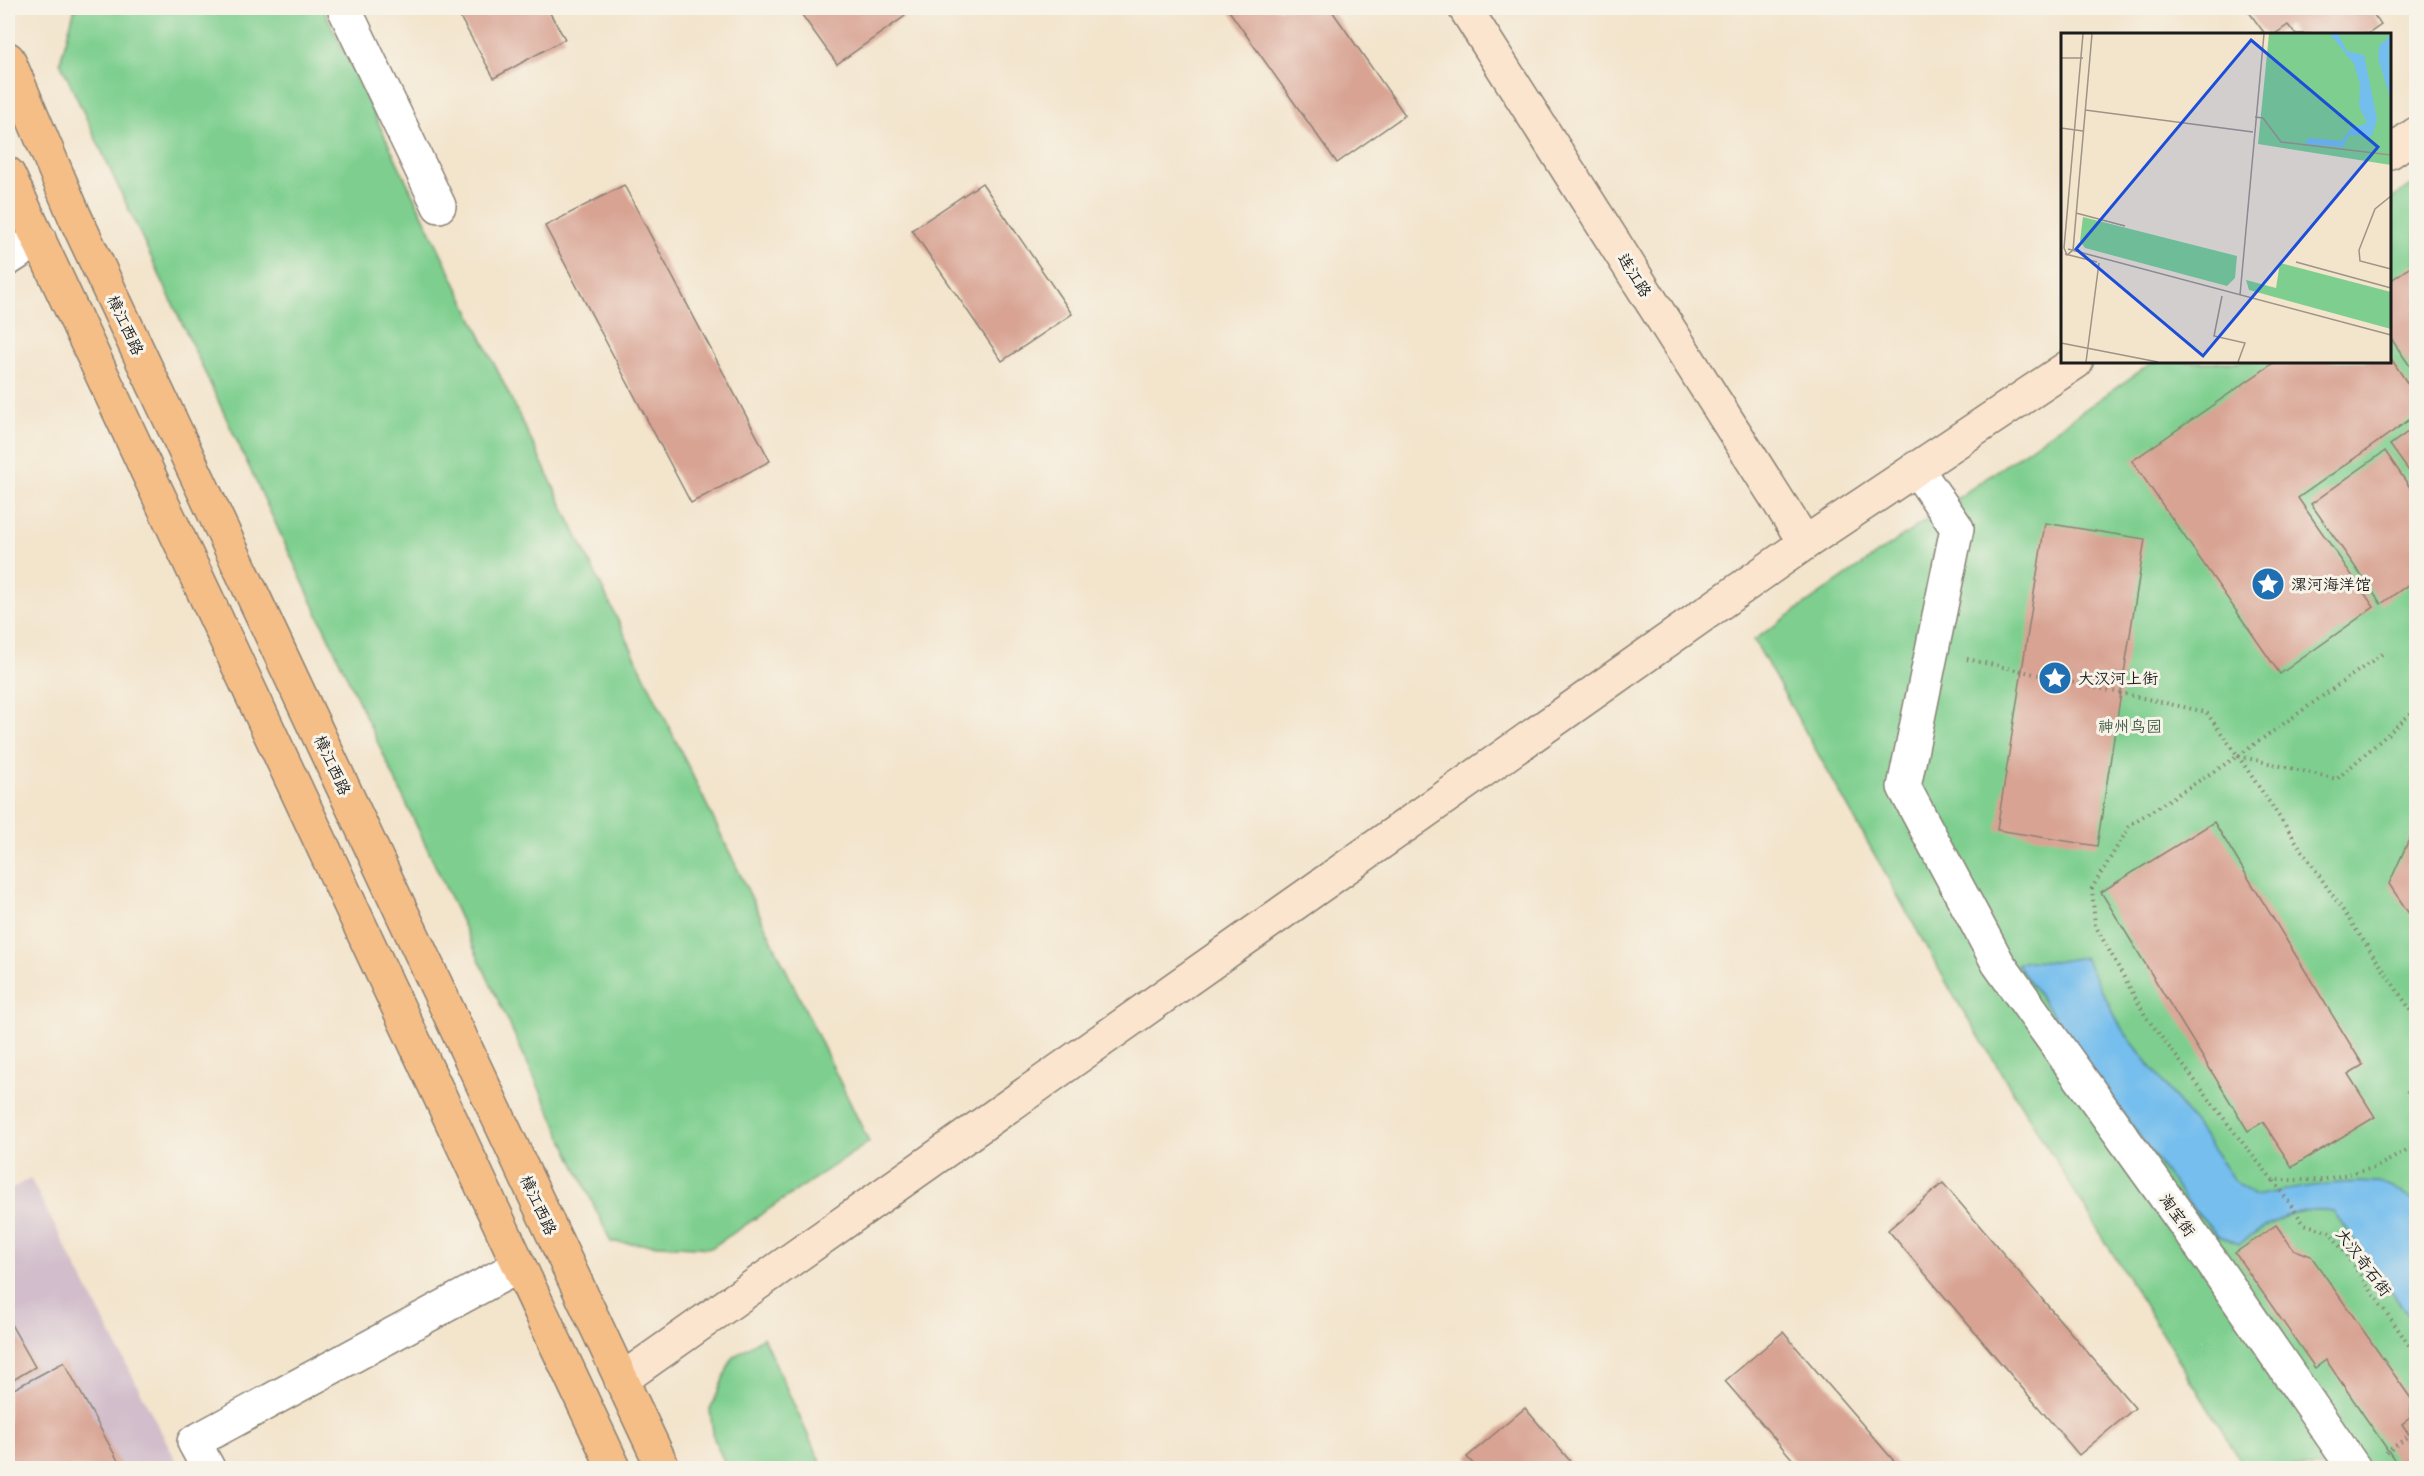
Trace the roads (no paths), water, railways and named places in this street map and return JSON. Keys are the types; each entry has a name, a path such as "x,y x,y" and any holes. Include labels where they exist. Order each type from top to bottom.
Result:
{"main road":[{"name":"樟江西路","path":"8,59 75,217 663,1468"},
{"path":"8,174 614,1468"}],"street":[{"path":"344,8 439,206"},
{"name":"连江路","path":"1465,8 1805,543"},
{"path":"2391,151 2416,134"},
{"path":"8,259 39,239"},
{"path":"621,1380 1805,543 2074,363"},
{"name":"淘宝街","path":"1916,468 1957,528 1904,786 1998,963 2209,1258 2368,1462"},
{"path":"208,1468 194,1442 519,1266"}],"water":[{"path":"2084,957 2122,1029 2201,1132 2233,1179 2254,1196 2353,1182 2384,1184 2401,1192 2416,1203 2416,1326 2333,1211 2294,1213 2272,1223 2239,1244 2217,1235 2186,1201 2017,965 2026,961 2054,962"}],"place":[{"name":"漯河海洋馆","path":"2268,584"},
{"name":"大汉河上街","path":"2055,678"}],"park label":[{"name":"神州鸟园","path":"2130,726"}]}
